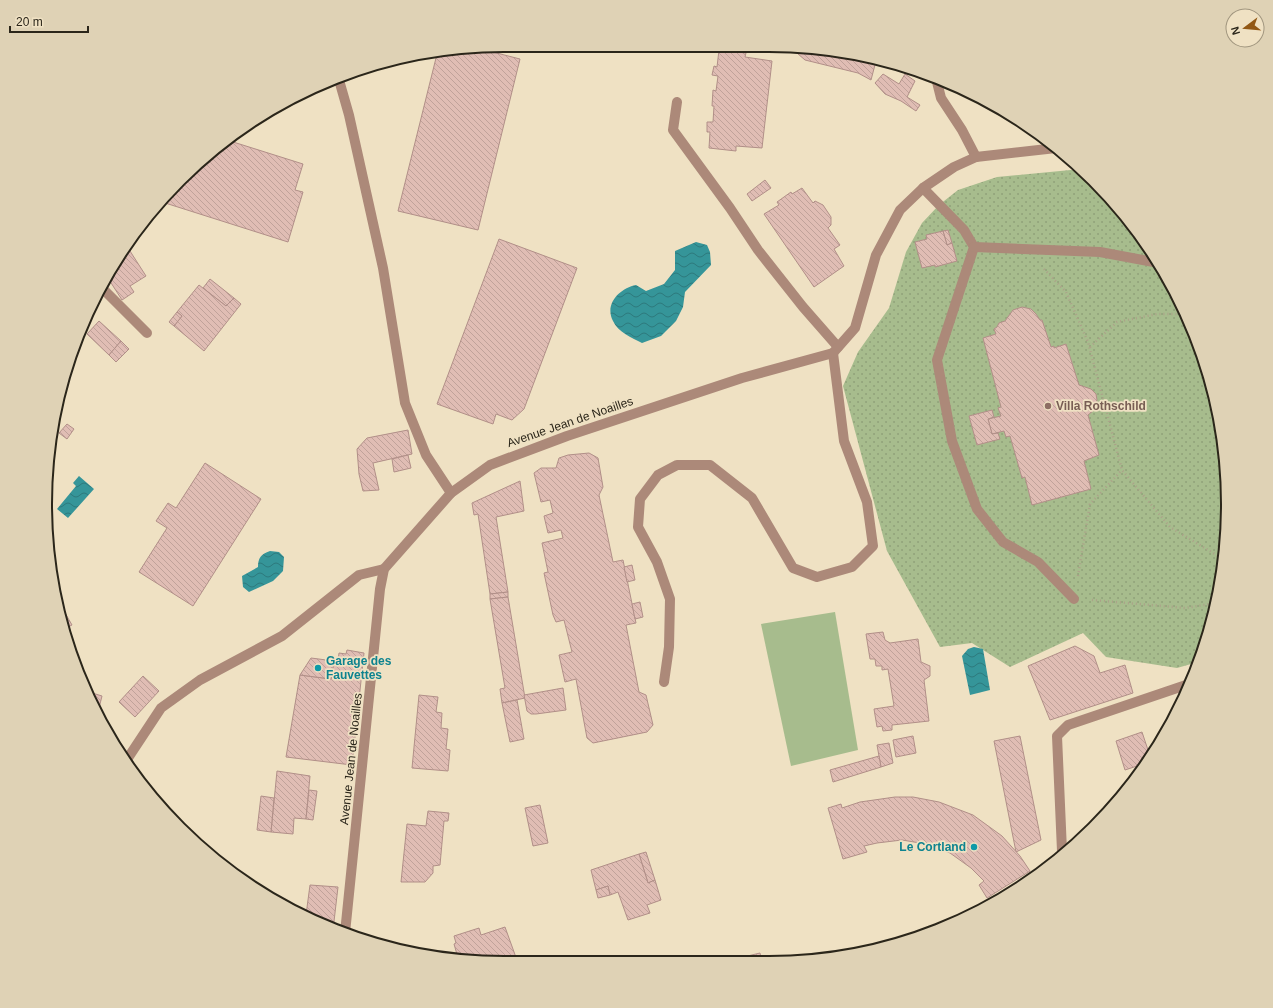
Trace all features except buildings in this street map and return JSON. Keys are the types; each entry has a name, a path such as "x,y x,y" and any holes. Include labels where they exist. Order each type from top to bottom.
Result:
{"street":[{"path":"340,83 349,115 383,268 405,403 426,456 451,494"},
{"path":"938,84 941,98 962,130 976,157"},
{"path":"664,682 669,647 670,599 657,562 638,527 640,499 658,476 677,465 710,465 752,498 793,568 817,577 852,567 873,546 867,502 844,441 836,350 758,250 730,208 673,130 677,102"},
{"path":"836,350 855,328 876,255 900,210 923,188 954,167 976,157 1049,149"},
{"path":"923,188 964,230 974,246 937,360 952,441 978,509 1003,542 1038,562 1074,599"},
{"path":"974,246 1100,252 1150,261"},
{"path":"106,291 147,333"},
{"name":"Avenue Jean de Noailles","path":"346,927 380,589 384,569 451,494 490,465 566,436 742,378 836,350"},
{"path":"129,756 161,708 200,680 282,636 359,575 384,569"},
{"path":"1062,848 1057,736 1068,725 1183,686"}],"path":[{"path":"1024,248 1066,292 1090,347 1122,470 1170,527 1218,557"},
{"path":"1090,347 1117,322 1157,314 1179,314"},
{"path":"1122,470 1090,504 1074,599 1185,608 1210,604"}],"green space":[{"path":"1073,170 1109,206 1145,253 1174,304 1187,331 1206,387 1212,416 1220,474 1221,504 1220,534 1212,592 1206,621 1192,664 1177,668 1106,657 1083,633 1010,667 972,643 940,647 887,551 843,386 858,352 889,308 906,252 922,223 939,205 958,190 997,177"},
{"path":"835,612 858,750 791,766 761,624"}],"water":[{"path":"696,242 707,245 710,252 711,265 685,292 683,307 676,321 661,336 642,343 630,337 618,328 613,321 611,309 612,303 619,293 636,285 646,291 664,284 675,270 675,251"},
{"path":"79,476 94,489 68,518 57,509 76,486 73,483"},
{"path":"270,551 279,552 284,557 283,571 273,581 249,592 243,587 242,576 258,567 261,557"},
{"path":"974,647 983,649 990,690 970,695 962,656 968,649"}],"place":[{"name":"Villa Rothschild","path":"1048,406"},
{"name":"Garage des Fauvettes","path":"318,668"},
{"name":"Le Cortland","path":"974,847"}]}
